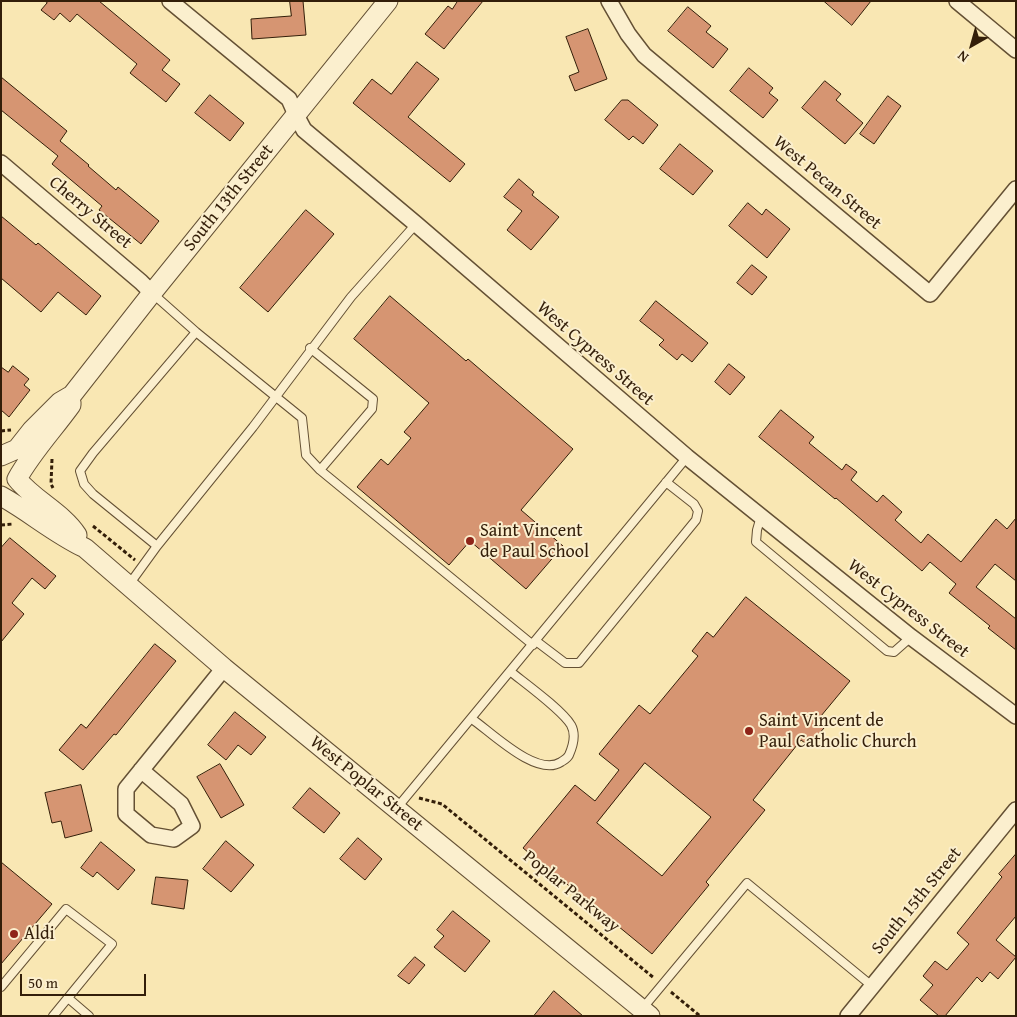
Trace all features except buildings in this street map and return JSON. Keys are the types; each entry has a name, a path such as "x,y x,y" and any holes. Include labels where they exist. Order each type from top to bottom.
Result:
{"street":[{"name":"West Cypress Street","path":"170,1 289,99 304,130 687,457 911,637 1016,716"},
{"name":"South 13th Street","path":"1,457 16,450 32,430 60,402 72,395 388,1"},
{"name":"West Pecan Street","path":"609,1 628,34 644,55 930,294 1016,189"},
{"path":"957,1 1016,50"},
{"name":"Cherry Street","path":"1,163 152,293"},
{"name":"South 13th Street","path":"1,495 12,490 27,462 71,405 72,395"},
{"name":"West Poplar Street","path":"1,457 14,466 17,479 26,490 48,506 75,532 85,548 128,586 224,668 646,1012"},
{"name":"West Poplar Street","path":"1,495 19,505 72,542 85,548"},
{"path":"142,770 181,804 192,826 174,839 151,835 126,814 126,789 224,668"},
{"name":"South 15th Street","path":"848,1016 1016,810"}],"lane":[{"path":"128,586 156,546 217,473 350,297 416,224"},
{"path":"152,293 275,398 302,418 306,455 320,470 534,643 565,663 579,663 696,520 698,511 694,504 666,482"},
{"path":"156,546 93,494 84,484 80,472 93,453 196,332"},
{"path":"310,348 373,400 372,409 320,470"},
{"path":"396,809 687,457"},
{"path":"761,516 756,542 887,651 894,652 911,637"},
{"path":"472,719 517,753 533,762 546,766 557,765 568,757 574,742 571,726 561,714 510,672"},
{"path":"646,1012 662,985 747,883 872,986"},
{"path":"1,987 66,909 112,944 53,1016"},
{"path":"68,998 89,1016"}],"path":[{"path":"52,456 51,484 55,490"},
{"path":"86,521 142,566"},
{"name":"Poplar Parkway","path":"420,798 442,804 700,1016"}],"place":[{"name":"Saint Vincent de Paul School","path":"470,541"},
{"name":"Saint Vincent de Paul Catholic Church","path":"749,731"},
{"name":"Aldi","path":"14,934"}]}
